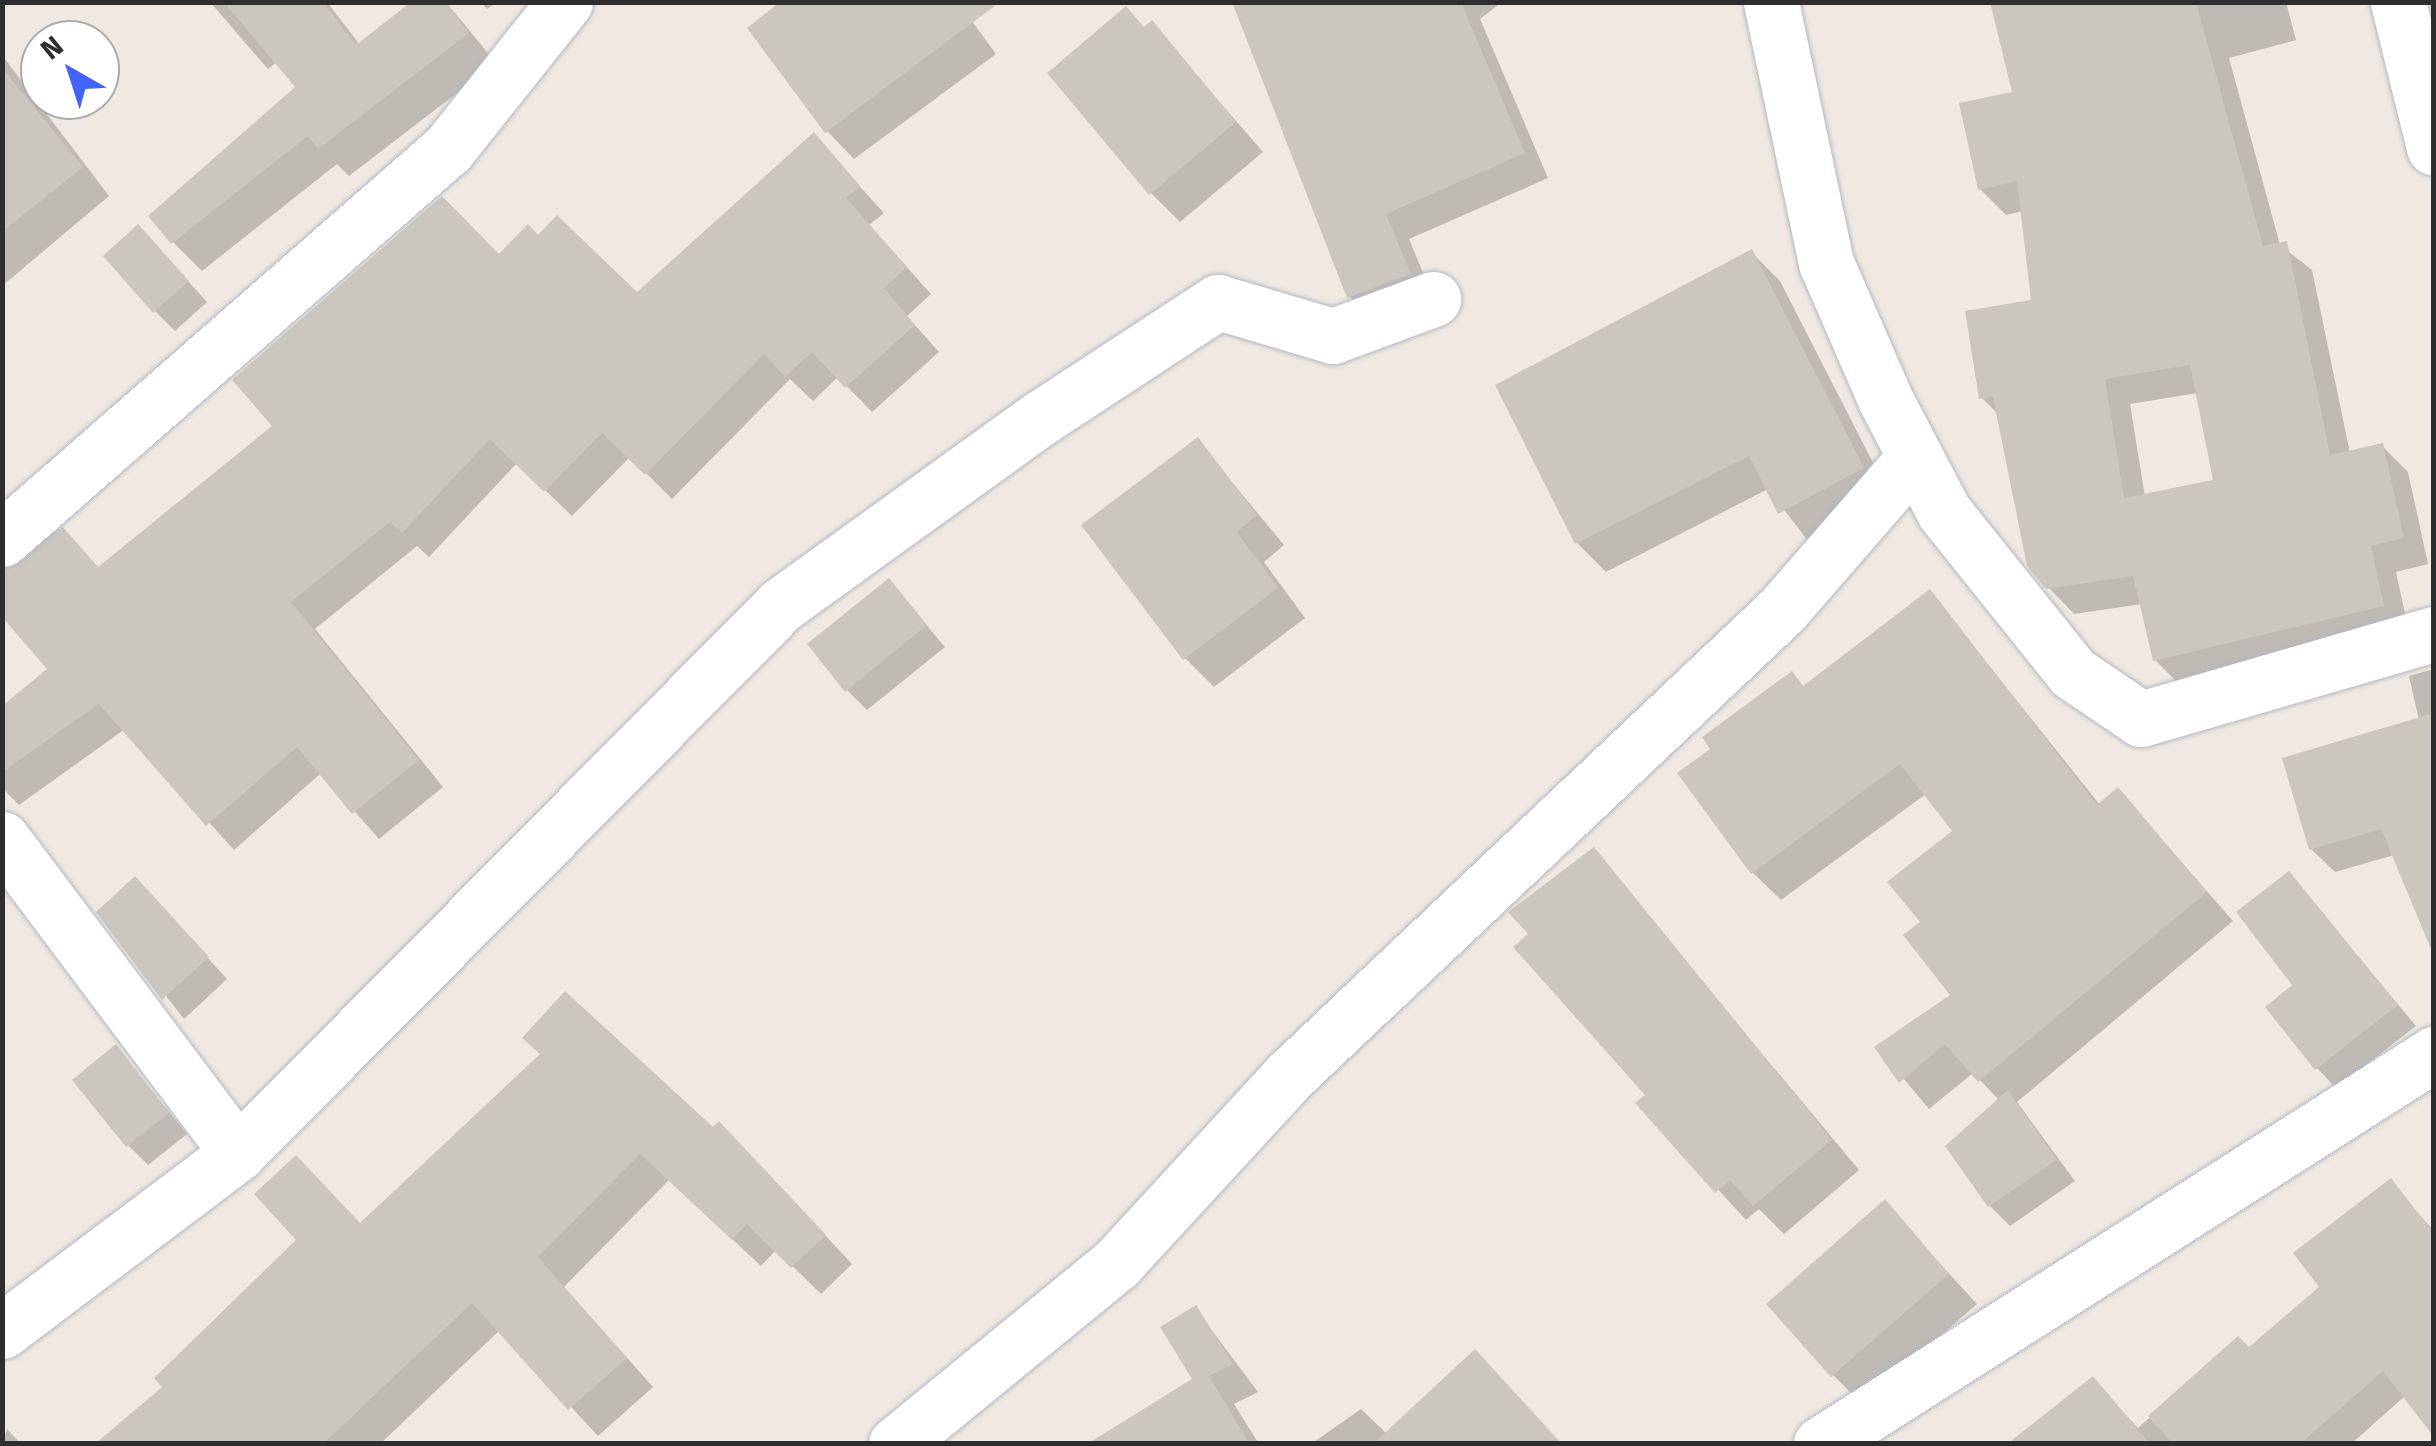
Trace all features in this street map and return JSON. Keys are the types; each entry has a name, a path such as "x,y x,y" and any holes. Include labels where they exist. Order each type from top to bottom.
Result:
{"street":[{"path":"2,539 448,149 565,2"},
{"path":"1771,2 1826,263 1944,512 2073,672 2141,719 2434,634"},
{"path":"2398,2 2434,148"},
{"path":"2,1331 238,1153 781,605 1038,419 1218,302 1333,336 1433,300"},
{"path":"896,1444 1117,1262 1290,1074 1782,610 1915,457"},
{"path":"2,840 238,1153"},
{"path":"1822,1444 2434,1054"}],"building":[{"path":"224,2 323,2 356,45 411,2 446,2 469,33 318,149 308,136 171,244 148,216 295,87"},
{"path":"780,2 1000,2 825,133 747,28"},
{"path":"1232,2 1461,2 1525,153 1386,214 1411,274 1347,298"},
{"path":"1990,2 2196,2 2263,246 2287,241 2330,455 2383,443 2404,538 2371,546 2384,606 2153,661 2133,576 2046,589 2027,566 1993,397 1979,399 1965,311 2031,300 2017,181 1978,190 1959,103 2012,92","holes":["2190,365 2213,480 2124,498 2105,379"]},
{"path":"1126,6 1144,27 1152,20 1236,122 1149,195 1047,73"},
{"path":"2,68 20,90 20,120 45,120 83,167 2,232"},
{"path":"814,132 860,186 846,198 907,267 884,288 915,325 845,388 812,352 785,377 764,354 645,475 602,433 544,492 490,439 402,533 390,522 291,602 419,760 352,814 297,747 206,826 99,704 2,772 2,706 47,669 2,617 2,569 63,527 98,567 272,426 232,380 442,196 499,254 528,224 538,235 557,215 637,292"},
{"path":"138,224 189,281 153,313 103,256"},
{"path":"1752,249 1864,468 1778,514 1749,456 1575,544 1495,385"},
{"path":"1198,437 1257,515 1237,532 1278,588 1183,660 1081,525"},
{"path":"889,578 927,625 845,692 807,644"},
{"path":"1930,589 2097,805 2118,787 2207,892 1978,1082 1945,1044 1899,1083 1874,1047 1950,995 1903,935 1920,922 1887,882 1952,831 1900,764 1751,874 1677,773 1710,749 1702,737 1792,671 1803,686"},
{"path":"2434,713 2433,954 2381,829 2309,850 2282,758"},
{"path":"1594,847 1832,1140 1753,1206 1730,1180 1715,1193 1635,1103 1645,1095 1513,947 1528,934 1508,912"},
{"path":"2289,871 2398,1005 2315,1070 2265,1007 2292,985 2236,912"},
{"path":"135,876 209,957 162,1000 96,912"},
{"path":"565,991 713,1127 719,1121 826,1235 791,1268 747,1224 732,1240 640,1154 538,1257 627,1358 568,1410 472,1303 323,1444 95,1444 162,1387 154,1378 296,1240 254,1194 296,1155 360,1223 540,1054 522,1038"},
{"path":"116,1044 169,1113 126,1147 72,1080"},
{"path":"2008,1090 2057,1160 1988,1207 1945,1146"},
{"path":"2391,1178 2434,1234 2434,1437 2383,1371 2300,1444 2173,1444 2148,1416 2238,1336 2249,1347 2319,1287 2293,1253"},
{"path":"1885,1199 1949,1274 1831,1377 1766,1304"},
{"path":"1196,1305 1233,1364 1209,1376 1250,1444 1087,1444 1192,1379 1160,1327"},
{"path":"1475,1349 1562,1444 1373,1444"},
{"path":"2093,1376 2150,1444 2007,1444"}]}
